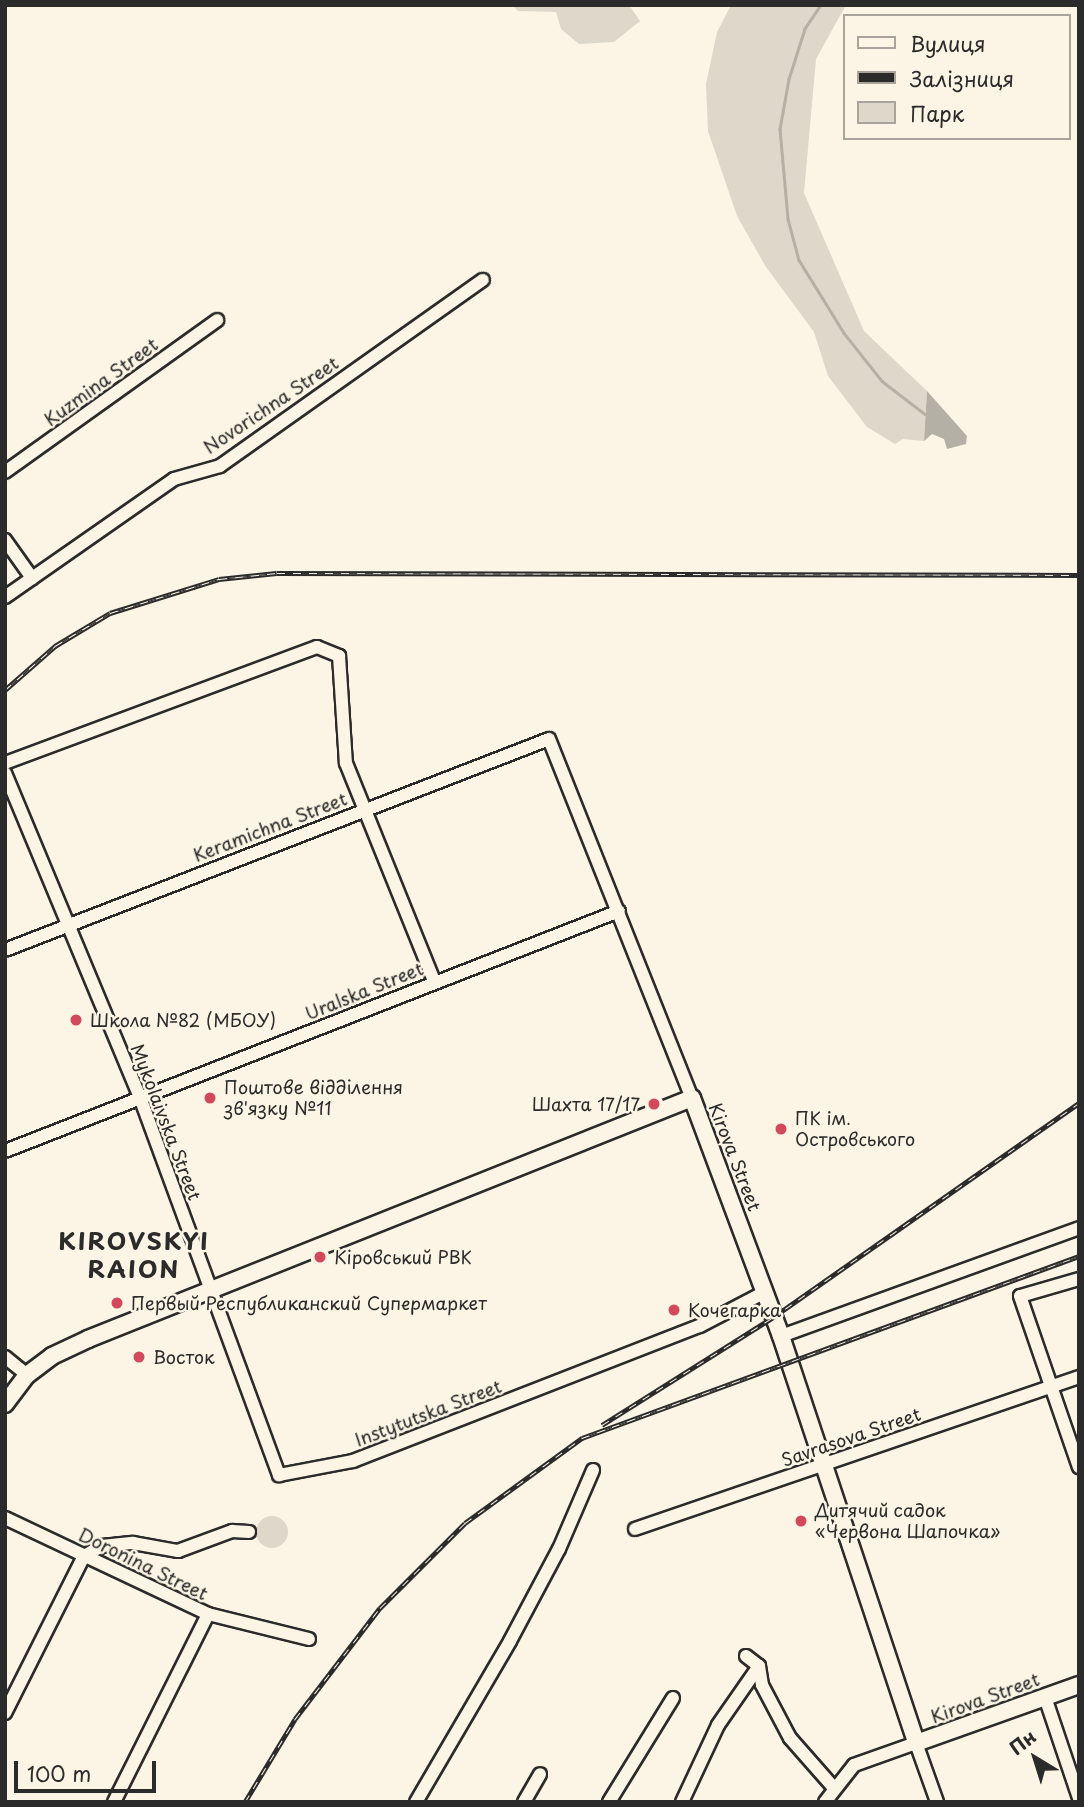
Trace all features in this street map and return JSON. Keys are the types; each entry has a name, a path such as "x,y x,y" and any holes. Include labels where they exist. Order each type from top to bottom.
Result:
{"main road":[{"name":"Kirova Street","path":"5,1404 27,1375 52,1356 692,1098 781,1336 916,1743 1079,1685"}],"street":[{"name":"Novorichna Street","path":"5,597 174,479 220,466 483,280"},
{"name":"Kuzmina Street","path":"5,472 217,320"},
{"path":"5,540 32,578"},
{"path":"5,763 317,647 338,656 345,763 434,981"},
{"name":"Keramichna Street","path":"5,950 549,739 619,911"},
{"name":"Mykolaivska Street","path":"5,773 141,1100 211,1290"},
{"path":"619,911 692,1098"},
{"name":"Uralska Street","path":"5,1152 434,981 619,911"},
{"path":"781,1336 1079,1228"},
{"path":"1079,1279 1020,1296 1079,1467"},
{"name":"Instytutska Street","path":"211,1290 279,1475 354,1461 700,1326 765,1293"},
{"path":"5,1357 27,1375"},
{"name":"Savrasova Street","path":"635,1529 1079,1377"},
{"path":"416,1802 510,1641 559,1549 593,1470"},
{"name":"Doronina Street","path":"5,1518 208,1615 220,1614 310,1639"},
{"path":"5,1713 84,1556 102,1546 133,1543 178,1551 232,1531 249,1532"},
{"path":"114,1802 208,1615"},
{"path":"746,1656 758,1665 762,1685 790,1738 833,1787"},
{"path":"682,1802 718,1725 758,1665"},
{"path":"1045,1697 1079,1798"},
{"path":"609,1802 673,1698"},
{"path":"825,1802 833,1787 854,1765 916,1743 937,1802"},
{"path":"524,1802 540,1774"}],"green space":[{"path":"512,5 629,5 640,21 614,42 579,44 561,29 556,12 518,11"},
{"path":"731,5 846,5 816,59 804,193 864,331 927,391 924,441 903,439 895,444 867,427 828,376 814,332 766,267 737,216 708,131 706,84 717,32"},
{"path":"272,1516 283,1521 288,1532 283,1543 272,1548 261,1543 256,1532 261,1521"}],"shaded area":[{"path":"927,391 967,436 966,444 947,449 944,439 932,434 924,441"}],"waterway":[{"path":"821,5 805,29 789,79 780,129 788,219 799,260 844,333 882,381 925,414"}],"railway":[{"path":"5,690 55,646 110,613 219,579 277,573 1079,575"},
{"path":"602,1425 772,1318 1079,1103"},
{"path":"245,1802 295,1719 380,1608 465,1523 582,1438 1079,1256"}],"place":[{"name":"Школа №82 (МБОУ)","path":"76,1020"},
{"name":"Поштове відділення зв'язку №11","path":"210,1098"},
{"name":"Шахта 17/17","path":"654,1104"},
{"name":"ПК ім. Островського","path":"781,1129"},
{"name":"Кіровський РВК","path":"320,1257"},
{"name":"Первый Республиканский Супермаркет","path":"117,1303"},
{"name":"Кочегарка","path":"674,1310"},
{"name":"Восток","path":"139,1357"},
{"name":"Дитячий садок «Червона Шапочка»","path":"801,1521"}],"district":[{"name":"KIROVSKYI RAION","path":"134,1255"}]}
